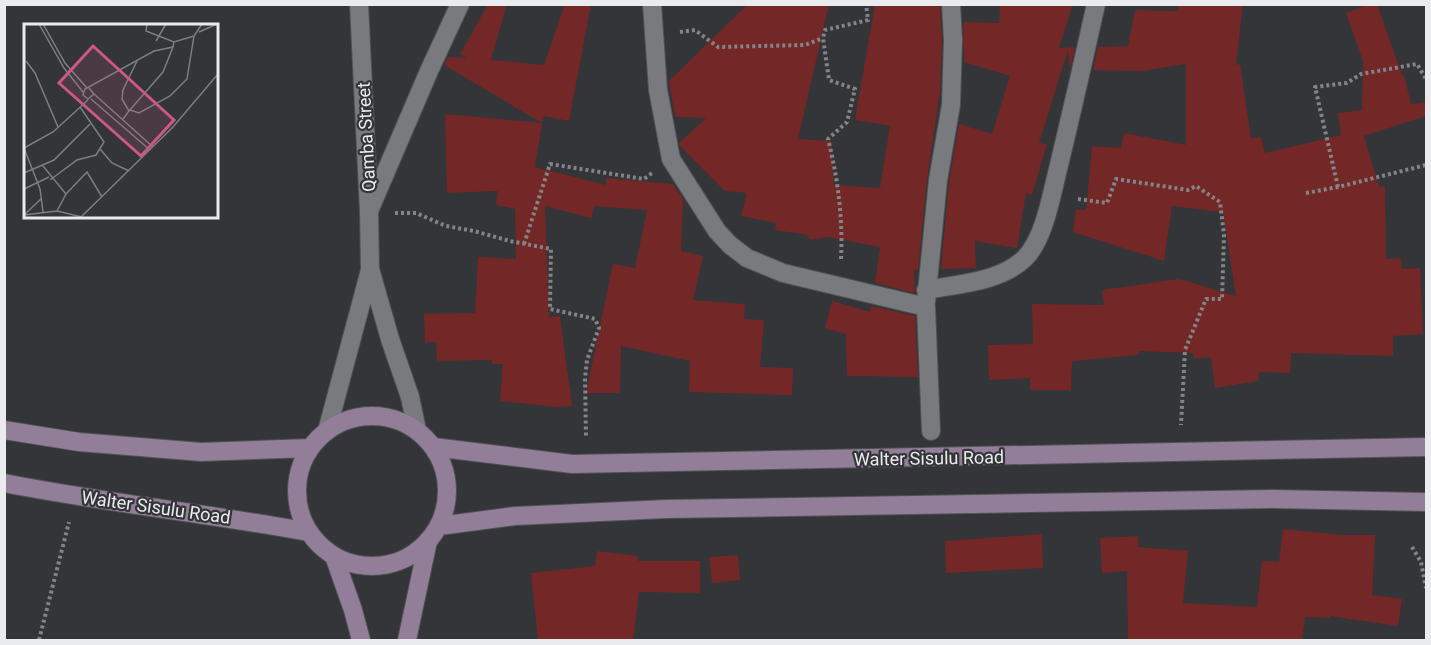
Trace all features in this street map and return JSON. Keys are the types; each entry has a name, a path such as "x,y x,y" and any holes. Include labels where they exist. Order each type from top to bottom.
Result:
{"street":[{"name":"Qamba Street","path":"359,4 370,269 390,339 410,396 417,430"},
{"path":"369,212 460,4"},
{"path":"652,4 656,35 658,90 671,159 717,231 730,246 747,258 783,273 926,298 991,277 1011,268 1025,258 1037,242 1049,202 1096,4"},
{"path":"931,431 926,298 938,180 951,105 953,40 951,4"},
{"name":"Qamba Street","path":"327,431 370,269"},
{"path":"365,416 392,418 417,430 434,447 447,479 448,497 439,526 429,541 413,554 384,565 353,564 334,556 308,532 300,512 297,490 299,475 310,448 327,431 339,424 365,416"},
{"path":"4,430 79,442 201,452 310,448"},
{"name":"Walter Sisulu Road","path":"434,447 572,464 1426,447"},
{"name":"Walter Sisulu Road","path":"4,483 308,532"},
{"path":"439,526 515,516 666,509 1274,499 1426,502"},
{"path":"407,640 429,541"},
{"path":"334,556 353,609 361,640"}],"path":[{"path":"841,259 840,197 828,139 847,122 855,89 829,80 823,38 825,30 867,20 866,4"},
{"path":"656,35 695,30 718,47 805,45 823,38"},
{"path":"1338,187 1316,87 1347,83 1361,74 1418,64 1426,79"},
{"path":"525,244 550,164 644,179 671,159"},
{"path":"1306,193 1426,165"},
{"path":"1049,202 1077,199 1107,203 1116,179 1188,190 1196,186 1220,202 1224,235 1222,299 1206,299 1185,350 1181,426"},
{"path":"369,212 416,213 446,226 551,249 550,309 595,319 599,328 587,360 586,437"},
{"path":"39,640 70,520"},
{"path":"1412,547 1421,562 1426,588"}],"building":[{"path":"488,4 507,4 491,60 544,65 565,4 591,4 569,121 544,116 542,123 444,65 448,57 467,58 460,54"},
{"path":"748,4 829,4 798,139 831,141 834,185 880,188 890,126 855,120 875,4 940,4 942,40 940,92 927,179 918,270 914,270 915,293 875,283 880,247 828,237 809,240 808,235 775,230 776,223 741,216 747,193 725,191 680,146 679,143 706,118 675,117 669,81"},
{"path":"1000,4 1073,4 1059,48 1075,47 1070,70 1068,50 1039,143 1047,144 1032,195 1026,193 1017,248 975,241 976,268 941,269 949,182 959,124 992,134 1010,76 964,62 963,22 999,23"},
{"path":"1178,4 1243,4 1236,65 1240,64 1251,138 1261,137 1265,153 1341,135 1338,113 1362,110 1363,61 1346,13 1370,4 1377,4 1402,75 1404,75 1411,104 1426,102 1426,116 1364,136 1379,187 1385,186 1386,259 1401,258 1402,269 1420,268 1423,334 1393,336 1393,356 1291,353 1290,373 1259,372 1258,381 1215,388 1211,357 1194,359 1193,353 1139,351 1139,355 1072,361 1071,390 1030,390 1030,378 989,380 988,345 1033,344 1032,304 1104,305 1102,290 1179,279 1236,296 1223,212 1172,206 1164,261 1073,232 1076,209 1086,210 1092,146 1121,148 1124,133 1186,145 1186,64 1142,71 1093,70 1098,47 1128,46 1135,10 1178,11"},
{"path":"445,114 542,123 535,167 606,185 606,178 673,184 683,199 681,251 703,256 693,300 745,304 744,319 764,320 760,367 793,368 792,395 689,392 690,361 621,346 620,393 586,393 613,264 635,268 647,210 595,206 591,218 545,206 549,317 560,316 572,406 557,407 500,401 503,364 492,364 492,360 437,361 436,342 425,342 424,314 475,313 478,257 516,259 515,209 496,205 498,191 447,193"},
{"path":"832,301 870,312 871,306 915,316 918,377 847,376 846,334 825,328"},
{"path":"1283,529 1342,535 1375,535 1372,595 1402,599 1398,626 1330,616 1330,618 1305,617 1302,640 1128,640 1127,571 1102,573 1100,538 1138,536 1138,547 1188,551 1183,603 1257,607 1262,561 1279,562"},
{"path":"1042,534 1043,568 946,573 945,541"},
{"path":"597,551 638,556 638,561 700,561 700,593 639,592 633,640 538,640 531,573 595,566"},
{"path":"738,555 740,580 712,583 709,557"}]}
